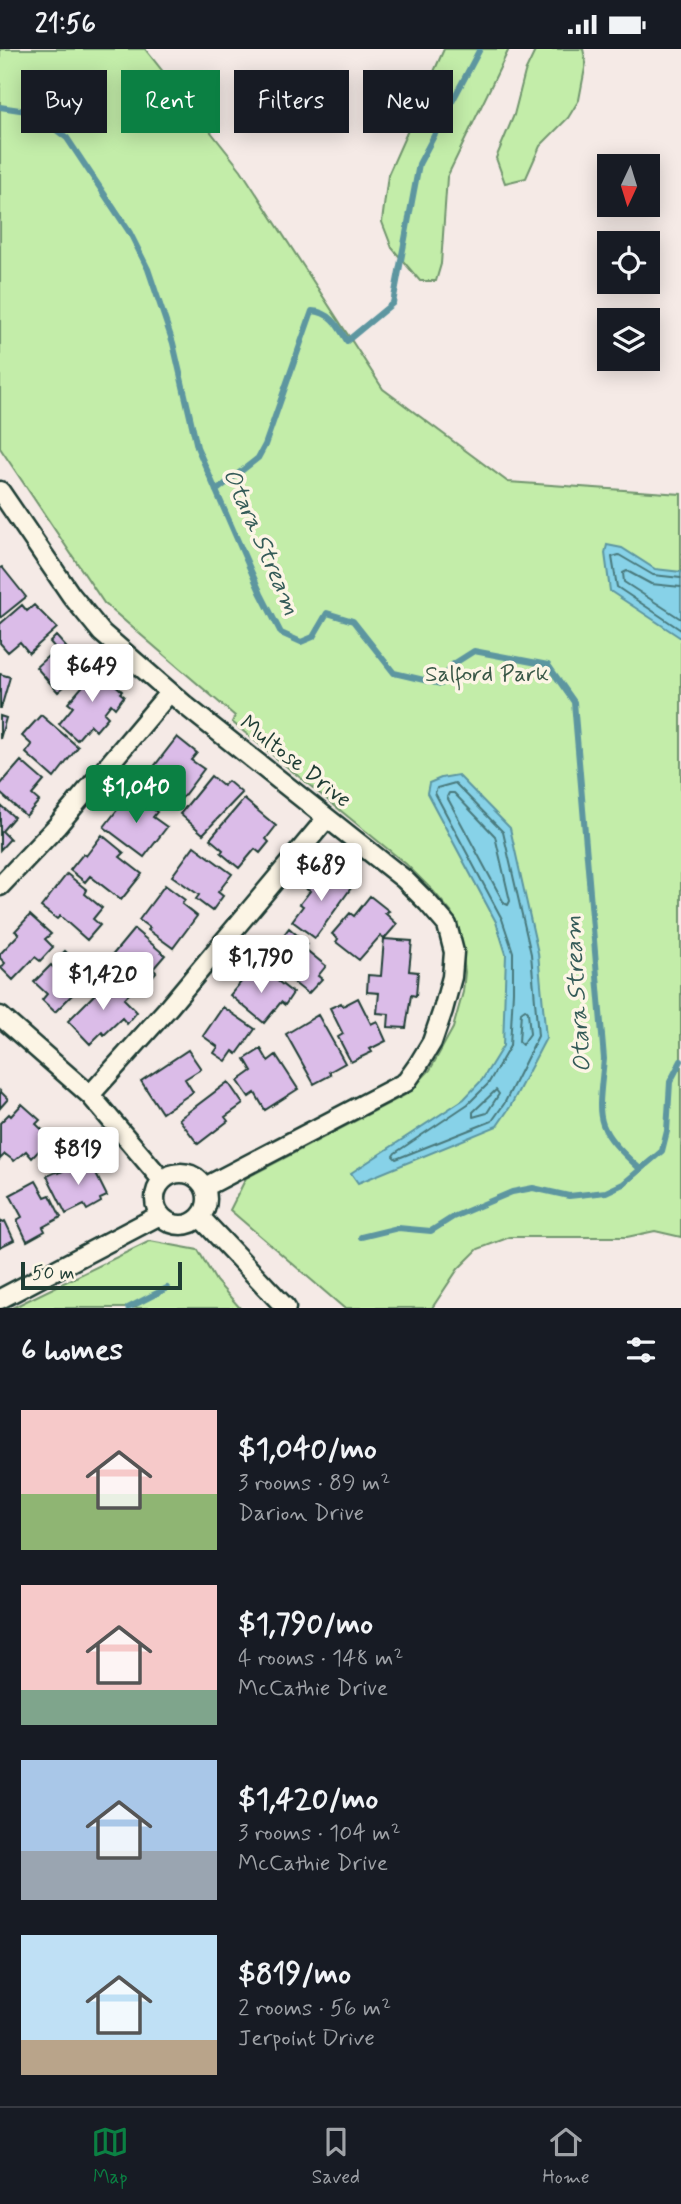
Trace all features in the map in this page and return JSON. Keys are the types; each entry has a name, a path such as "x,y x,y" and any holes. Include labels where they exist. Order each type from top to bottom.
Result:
{"street":[{"name":"Multose Drive","path":"1,493 71,595 102,633 169,693 404,879 447,925 454,952 452,977 432,1042 406,1081 205,1187"},
{"path":"0,885 57,826 169,693"},
{"path":"90,1095 169,1007 327,818"},
{"path":"0,1016 90,1095 162,1180"},
{"path":"182,1173 196,1178 205,1187 208,1201 200,1217 188,1225 179,1226 171,1224 160,1215 155,1205 155,1196 162,1180 182,1173"},
{"path":"0,1299 160,1215"},
{"path":"200,1217 286,1308"}],"green space":[{"name":"Salford Park","path":"0,49 145,49 162,70 121,70 121,133 212,133 241,170 383,389 508,482 681,494 681,1237 655,1231 627,1237 510,1237 478,1249 458,1269 432,1308 344,1308 230,1210 246,1178 407,1094 430,1070 453,1028 463,992 465,972 459,929 451,912 406,864 232,722 235,716 104,603 0,448"},
{"path":"444,49 509,49 447,177 441,264 436,281 420,281 392,248 382,222 388,175 407,133 453,133 453,70 435,70"},
{"path":"536,49 583,49 586,63 579,100 568,118 540,146 526,178 505,183 496,158 514,115 525,72"},
{"path":"150,1241 198,1250 216,1281 240,1308 12,1308"}],"water":[{"path":"607,545 622,548 655,569 681,572 681,638 610,591 605,553"},
{"path":"458,775 510,828 538,953 546,1038 510,1107 497,1126 358,1183 351,1173 464,1099 482,1080 503,1046 506,954 496,922 427,793 429,783"}],"building":[{"path":"2,567 26,597 0,618 0,568"},
{"path":"22,605 27,611 34,605 57,628 29,653 20,642 8,652 0,643 0,624"},
{"path":"56,636 73,655 76,652 88,665 58,692 36,667 56,649 50,642"},
{"path":"94,664 112,679 124,696 115,708 111,704 104,713 108,717 96,731 90,725 77,740 59,724 73,707 68,703 94,673 89,670"},
{"path":"0,674 10,677 1,708 0,708"},
{"path":"41,715 78,747 54,778 26,753 32,745 22,736"},
{"path":"0,716 6,718 0,739"},
{"path":"177,737 197,753 191,760 204,769 182,798 170,788 155,807 135,791"},
{"path":"21,761 44,781 32,795 39,801 26,816 0,793 0,785"},
{"path":"211,776 223,786 228,781 242,793 203,834 180,814"},
{"path":"130,793 157,812 153,817 167,827 144,857 104,827"},
{"path":"244,799 276,826 266,839 269,842 260,853 255,849 239,868 221,853 223,850 210,839"},
{"path":"0,805 14,817 2,831 10,839 0,850"},
{"path":"102,835 124,853 120,857 142,874 121,900 90,876 85,882 70,870 83,854 86,856"},
{"path":"194,846 232,874 218,892 223,896 212,911 196,899 199,895 172,876"},
{"path":"327,871 351,888 315,938 292,921 310,891 306,889 316,875 321,879"},
{"path":"67,874 87,890 85,894 102,908 93,919 100,925 87,940 60,916 57,919 41,907"},
{"path":"165,885 185,900 182,904 197,916 173,948 139,920"},
{"path":"370,896 389,911 385,913 397,924 384,939 380,936 359,960 336,942 338,939 332,934 350,913 354,916"},
{"path":"30,915 51,934 45,939 53,947 40,961 35,957 13,980 1,968 5,963 0,954 19,934 15,931"},
{"path":"289,928 307,944 304,948 326,966 318,976 322,979 308,994 272,965 269,968 255,956 273,936 279,941"},
{"path":"134,929 165,955 153,969 156,972 144,987 110,958"},
{"path":"384,939 412,941 409,971 418,972 416,996 411,995 406,1028 388,1027 389,1014 377,1013 379,993 367,992 368,975 381,976"},
{"path":"65,951 91,976 55,1012 42,1000 47,994 34,982 51,965 56,970 63,962 58,958"},
{"path":"261,968 293,993 285,1005 281,1002 264,1023 230,995 247,975 252,979"},
{"path":"112,977 129,994 124,999 137,1012 127,1024 122,1018 90,1044 68,1021"},
{"path":"358,998 371,1024 377,1021 386,1041 370,1049 372,1052 351,1062 338,1037 343,1034 330,1008 341,1003 343,1006"},
{"path":"223,1007 255,1029 237,1054 233,1051 226,1061 214,1053 218,1047 203,1036"},
{"path":"318,1015 345,1063 314,1084 286,1034"},
{"path":"261,1049 268,1061 276,1055 298,1089 265,1110 255,1093 249,1097 238,1081 252,1071 245,1059"},
{"path":"188,1050 201,1069 185,1079 193,1092 162,1113 141,1081"},
{"path":"228,1082 243,1104 225,1117 228,1121 198,1144 179,1119"},
{"path":"0,1091 8,1099 0,1108"},
{"path":"22,1104 40,1120 36,1124 51,1138 32,1158 26,1151 14,1161 5,1154 0,1159 0,1123"},
{"path":"88,1158 107,1196 87,1210 84,1205 66,1214 47,1176"},
{"path":"36,1181 45,1197 50,1195 61,1217 43,1227 45,1231 27,1241 17,1220 22,1217 10,1195"},
{"path":"0,1220 1,1223 5,1221 14,1240 0,1247"}],"waterway":[{"path":"216,491 258,458 265,445 312,311 329,317 347,341 393,303 419,164 480,49"},
{"name":"Otara Stream","path":"0,107 33,112 67,138 130,233 148,269 173,343 197,447 261,594 281,633 301,642 313,637 327,613 353,621 394,673 441,684 452,665 474,651 548,665 574,702 604,1059 600,1109 602,1121 613,1142 640,1169"},
{"name":"Otara Stream","path":"361,1237 398,1228 431,1231 453,1217 512,1192 533,1188 569,1196 606,1192 623,1184 662,1151 667,1131 670,1082 681,1061"},
{"name":"Otara Stream","path":"128,1308 167,1288"}]}
